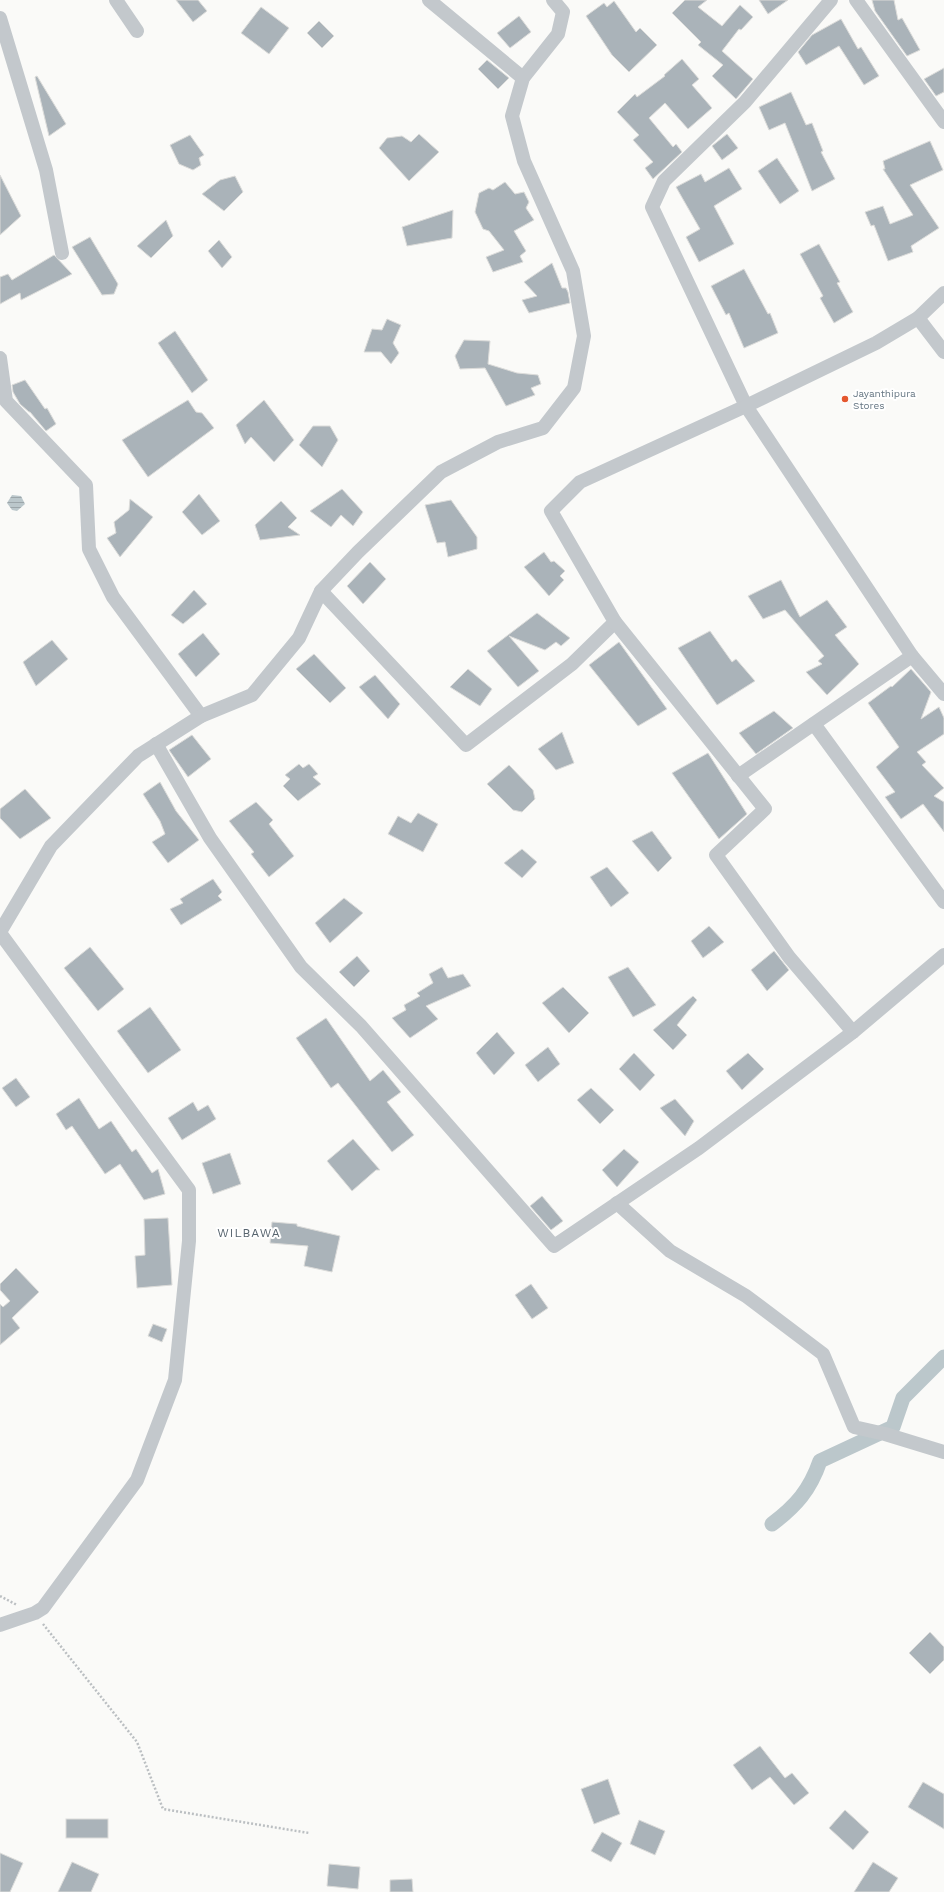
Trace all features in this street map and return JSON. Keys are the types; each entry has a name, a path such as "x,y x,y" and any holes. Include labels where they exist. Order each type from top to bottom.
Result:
{"street":[{"path":"116,0 137,31"},
{"path":"430,0 523,78"},
{"path":"0,1625 35,1614 43,1608 137,1480 175,1380 189,1241 189,1190 0,933 51,846 138,756 201,716 252,695 299,638 321,591 358,552 442,472 498,442 543,428 574,388 584,336 572,271 524,161 512,116 523,78 558,34 563,12 552,0"},
{"path":"831,0 745,102 664,180 652,207 746,406 912,656 944,694"},
{"path":"856,0 944,122"},
{"path":"0,18 46,170 62,253"},
{"path":"853,1032 789,957 716,855 765,809 615,622 551,511 580,482 746,406 876,343 918,318 944,293"},
{"path":"918,318 944,352"},
{"path":"0,358 3,398 86,485 89,549 113,596 201,716"},
{"path":"321,591 466,745 572,664 615,622"},
{"path":"738,776 912,656"},
{"path":"814,724 944,902"},
{"path":"156,744 210,838 300,967 362,1026 554,1246 699,1148 853,1032 944,955"},
{"path":"618,1203 670,1251 746,1296 822,1354 854,1427 885,1434 944,1452"}],"path":[{"path":"35,1614 136,1742 163,1809 309,1832"}],"shaded area":[{"path":"12,495 21,496 25,504 17,511 12,510 7,503"}],"building":[{"path":"176,0 198,0 207,11 193,22"},
{"path":"685,0 707,0 698,7 722,26 740,5 753,17 741,30 739,29 722,51 753,79 736,99 712,76 723,65 698,45 701,42 672,13"},
{"path":"759,0 788,0 768,14"},
{"path":"872,0 894,0 898,20 902,18 920,50 907,56 875,11"},
{"path":"614,1 636,32 640,28 657,45 629,72 612,55 586,16 604,3 607,7"},
{"path":"261,7 289,28 269,54 241,33"},
{"path":"519,16 531,32 510,48 497,33"},
{"path":"841,19 858,49 861,47 879,76 864,85 839,46 806,65 798,52 812,35"},
{"path":"319,21 334,36 322,48 307,33"},
{"path":"682,59 699,79 692,85 712,108 688,129 665,103 649,118 673,147 676,144 682,152 653,179 645,168 653,162 633,140 639,135 617,112 635,94 637,97 665,76 664,75"},
{"path":"487,60 509,78 498,89 478,69"},
{"path":"944,68 944,92 936,96 924,79"},
{"path":"37,76 66,124 49,136 35,77"},
{"path":"791,92 806,125 812,123 823,151 821,152 835,179 812,191 785,123 769,130 759,107"},
{"path":"419,134 439,152 409,181 379,148 387,138 402,136 411,142"},
{"path":"727,134 738,148 722,160 712,146"},
{"path":"190,135 204,155 199,158 201,165 193,170 179,164 170,145"},
{"path":"930,141 943,170 910,185 939,228 911,246 913,252 888,261 874,225 871,226 865,212 883,206 890,224 913,215 883,169 885,169 883,161"},
{"path":"777,158 799,191 780,204 758,171"},
{"path":"729,168 742,189 714,206 734,244 699,262 686,237 700,229 676,187 701,174 705,182"},
{"path":"0,175 21,216 0,235"},
{"path":"235,176 243,192 224,211 202,194 220,180"},
{"path":"505,182 515,194 524,192 529,202 526,208 534,220 514,231 526,251 520,256 523,262 493,272 486,257 504,250 489,231 483,229 475,212 479,193 489,188 493,190"},
{"path":"453,210 452,238 407,246 402,227"},
{"path":"166,220 173,236 151,258 137,246"},
{"path":"90,237 118,284 114,294 102,295 72,247"},
{"path":"219,240 232,257 222,268 208,251"},
{"path":"819,244 840,282 837,283 853,312 834,323 820,298 823,296 800,254"},
{"path":"54,255 72,274 21,300 20,293 0,304 0,277 8,274 12,280"},
{"path":"552,263 562,288 566,288 568,292 570,303 529,313 522,300 537,296 524,282"},
{"path":"744,269 768,314 770,313 778,333 744,348 729,313 726,315 711,286"},
{"path":"387,319 401,325 393,343 399,353 391,364 381,352 364,352 372,329 382,330"},
{"path":"175,331 208,380 192,393 158,343"},
{"path":"464,340 490,341 488,364 517,373 538,375 541,384 531,388 535,395 506,406 485,368 460,369 455,356"},
{"path":"25,380 45,409 47,408 56,424 46,431 30,412 20,404 13,392 12,385"},
{"path":"188,400 196,412 202,413 214,428 148,477 122,440"},
{"path":"264,400 294,440 274,462 251,437 245,444 236,425"},
{"path":"313,426 330,426 338,440 322,467 299,445"},
{"path":"342,489 363,512 353,526 341,515 331,527 310,511"},
{"path":"199,494 220,521 202,535 182,512"},
{"path":"130,499 153,517 120,557 107,538 116,533 114,522 129,510"},
{"path":"451,500 477,537 477,549 448,557 445,542 437,543 425,505"},
{"path":"281,501 297,518 288,527 300,535 260,540 255,525"},
{"path":"544,552 551,562 554,561 565,571 560,576 564,580 549,596 524,567"},
{"path":"370,562 386,579 363,604 347,586"},
{"path":"781,580 800,617 827,600 847,627 835,635 859,664 827,695 806,672 822,664 818,661 824,656 785,610 763,619 748,596"},
{"path":"194,590 207,604 183,624 171,615"},
{"path":"537,613 570,638 561,646 556,642 545,650 509,636 539,671 518,687 487,651"},
{"path":"710,631 732,662 736,659 755,681 717,705 678,648"},
{"path":"203,633 220,654 196,677 178,654"},
{"path":"52,640 68,659 36,686 23,662"},
{"path":"619,642 667,709 638,726 589,665"},
{"path":"314,654 346,688 330,703 296,669"},
{"path":"468,669 492,689 480,706 450,687"},
{"path":"911,669 931,692 921,719 939,707 944,718 944,734 917,752 926,762 922,765 944,788 934,796 944,802 944,832 923,804 901,819 885,797 895,792 876,767 899,747 868,703 891,686 892,687"},
{"path":"375,675 400,704 388,719 359,687"},
{"path":"774,711 793,728 756,754 739,733"},
{"path":"562,732 574,763 556,770 538,749"},
{"path":"192,735 211,759 188,777 169,750"},
{"path":"708,753 747,814 719,839 672,773"},
{"path":"299,764 303,768 309,764 318,774 313,777 321,784 298,801 283,786 290,779 285,775"},
{"path":"509,765 533,790 535,799 522,812 513,810 487,784"},
{"path":"160,782 176,811 199,840 168,863 152,842 165,834 160,821 143,794"},
{"path":"25,789 51,818 20,839 0,818 0,809"},
{"path":"256,802 273,820 269,824 294,856 269,877 251,854 254,852 229,821"},
{"path":"418,813 438,824 423,852 388,834 398,816 411,823"},
{"path":"652,831 672,858 658,872 632,841"},
{"path":"522,849 537,862 522,878 504,863"},
{"path":"607,867 629,893 611,907 590,877"},
{"path":"213,879 222,892 218,896 222,900 181,925 170,909 183,903 180,899"},
{"path":"344,898 363,913 330,943 315,923"},
{"path":"709,926 724,942 703,958 691,941"},
{"path":"90,947 124,989 98,1011 64,968"},
{"path":"774,951 789,970 767,991 751,970"},
{"path":"357,956 370,971 354,987 339,972"},
{"path":"442,967 448,978 463,974 471,986 426,1006 438,1019 410,1038 392,1018 406,1010 404,1005 420,996 417,993 433,983 429,974"},
{"path":"628,967 656,1005 633,1017 608,977"},
{"path":"563,987 589,1013 569,1033 542,1003"},
{"path":"693,996 697,1000 677,1025 687,1035 673,1050 653,1030"},
{"path":"150,1007 181,1050 148,1073 117,1031"},
{"path":"326,1018 370,1081 383,1070 401,1092 387,1102 414,1135 392,1152 338,1083 331,1088 296,1038"},
{"path":"497,1032 515,1053 494,1075 476,1053"},
{"path":"548,1047 560,1064 538,1082 525,1065"},
{"path":"634,1053 655,1075 640,1091 619,1069"},
{"path":"748,1053 764,1069 742,1090 726,1071"},
{"path":"16,1078 30,1097 16,1107 2,1088"},
{"path":"591,1088 614,1110 600,1124 577,1100"},
{"path":"79,1098 99,1129 111,1121 132,1152 136,1149 152,1173 158,1169 165,1194 144,1200 120,1164 105,1174 72,1126 66,1130 56,1114"},
{"path":"675,1099 694,1121 685,1136 660,1108"},
{"path":"193,1102 198,1111 208,1105 216,1119 182,1140 168,1118"},
{"path":"353,1139 380,1170 376,1170 352,1191 327,1161"},
{"path":"624,1149 639,1162 617,1187 602,1170"},
{"path":"230,1153 241,1184 213,1194 202,1163"},
{"path":"542,1196 563,1221 551,1230 530,1206"},
{"path":"168,1218 172,1285 137,1288 135,1256 145,1255 144,1219"},
{"path":"272,1222 297,1224 297,1226 340,1236 332,1272 304,1266 308,1246 270,1243"},
{"path":"16,1268 39,1292 12,1318 20,1328 0,1345 0,1304 3,1307 10,1301 0,1290 0,1284"},
{"path":"531,1284 548,1308 532,1319 515,1295"},
{"path":"153,1324 167,1329 162,1342 148,1336"},
{"path":"930,1632 944,1647 944,1660 930,1674 909,1653"},
{"path":"760,1746 785,1778 792,1773 809,1793 794,1805 770,1777 752,1790 733,1765"},
{"path":"608,1779 620,1814 594,1824 581,1789"},
{"path":"923,1782 944,1794 944,1829 908,1807"},
{"path":"845,1810 869,1832 853,1850 829,1828"},
{"path":"66,1819 108,1819 108,1838 66,1838"},
{"path":"639,1820 665,1831 655,1855 630,1844"},
{"path":"602,1832 622,1843 611,1862 591,1851"},
{"path":"0,1853 23,1863 10,1892 0,1892"},
{"path":"72,1862 99,1874 91,1892 58,1892"},
{"path":"873,1862 898,1878 889,1892 854,1892"},
{"path":"329,1864 360,1867 358,1889 327,1886"},
{"path":"412,1879 413,1892 390,1892 390,1880"}],"waterway":[{"path":"772,1524 788,1511 801,1497 812,1481 820,1461 893,1427 903,1398 944,1357"}],"place":[{"name":"Jayanthipura Stores","path":"845,399"}],"district":[{"name":"WILBAWA","path":"249,1233"}]}
